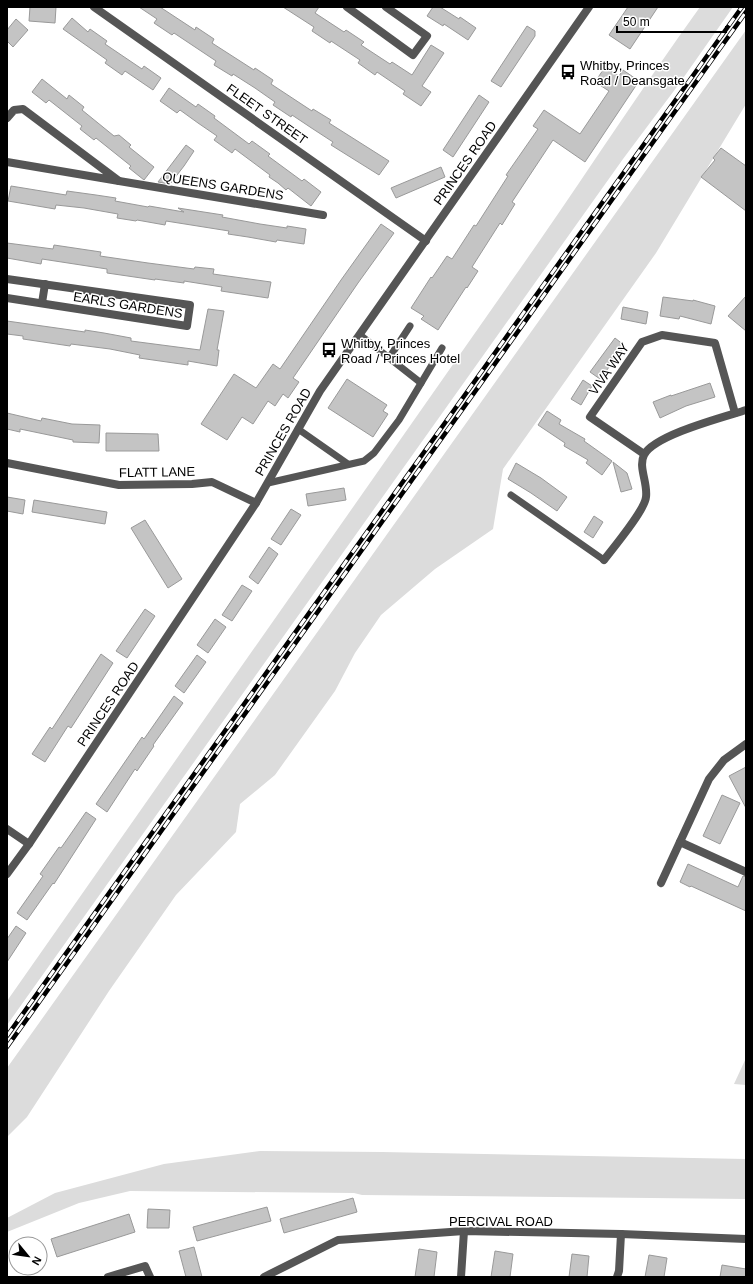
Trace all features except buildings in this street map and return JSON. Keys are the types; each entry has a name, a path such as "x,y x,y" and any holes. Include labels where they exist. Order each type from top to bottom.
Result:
{"street":[{"name":"FLEET STREET","path":"94,7 426,240"},
{"path":"347,7 413,55 427,36 386,7"},
{"name":"PRINCES ROAD","path":"7,874 30,844 256,503 320,391 589,7"},
{"name":"QUEENS GARDENS","path":"7,118 14,110 23,109 119,181"},
{"name":"QUEENS GARDENS","path":"7,162 323,215"},
{"name":"EARLS GARDENS","path":"7,278 190,305 187,326 7,298"},
{"path":"42,303 45,284"},
{"name":"VIVA WAY","path":"644,454 590,417 642,342 662,335 716,343 735,413"},
{"path":"604,560 641,511 646,497 642,461 644,454 658,441 679,432 746,410"},
{"name":"FLATT LANE","path":"7,463 119,485 192,484 212,482 256,503"},
{"path":"661,883 709,779 724,760 746,744"},
{"path":"7,829 30,844"},
{"path":"680,842 746,872"},
{"path":"461,1277 464,1231"},
{"name":"PERCIVAL ROAD","path":"264,1277 338,1240 464,1231 621,1234 746,1239"},
{"path":"617,1277 619,1271 621,1234"},
{"path":"108,1277 145,1266 150,1277"}],"lane":[{"path":"389,358 410,326"},
{"path":"360,335 421,383"},
{"path":"268,483 364,461 374,453 399,420 442,348"},
{"path":"298,428 348,464"},
{"path":"511,495 604,560"}],"shaded area":[{"path":"700,7 733,7 679,84 623,159 7,1025 7,1001 538,243"},
{"path":"746,30 746,104 656,253 503,469 493,529 435,569 381,615 355,653 335,691 275,775 240,804 236,832 176,895 109,991 27,1117 7,1137 7,1068"},
{"path":"746,1058 746,1085 734,1084"},
{"path":"260,1151 746,1159 746,1199 130,1191 79,1203 7,1232 7,1218 55,1193 164,1164"}],"railway":[{"path":"7,1036 742,7"},
{"path":"7,1047 746,12"}],"place":[{"name":"Whitby, Princes Road / Deansgate","path":"568,72"},
{"name":"Whitby, Princes Road / Princes Hotel","path":"329,350"}]}
